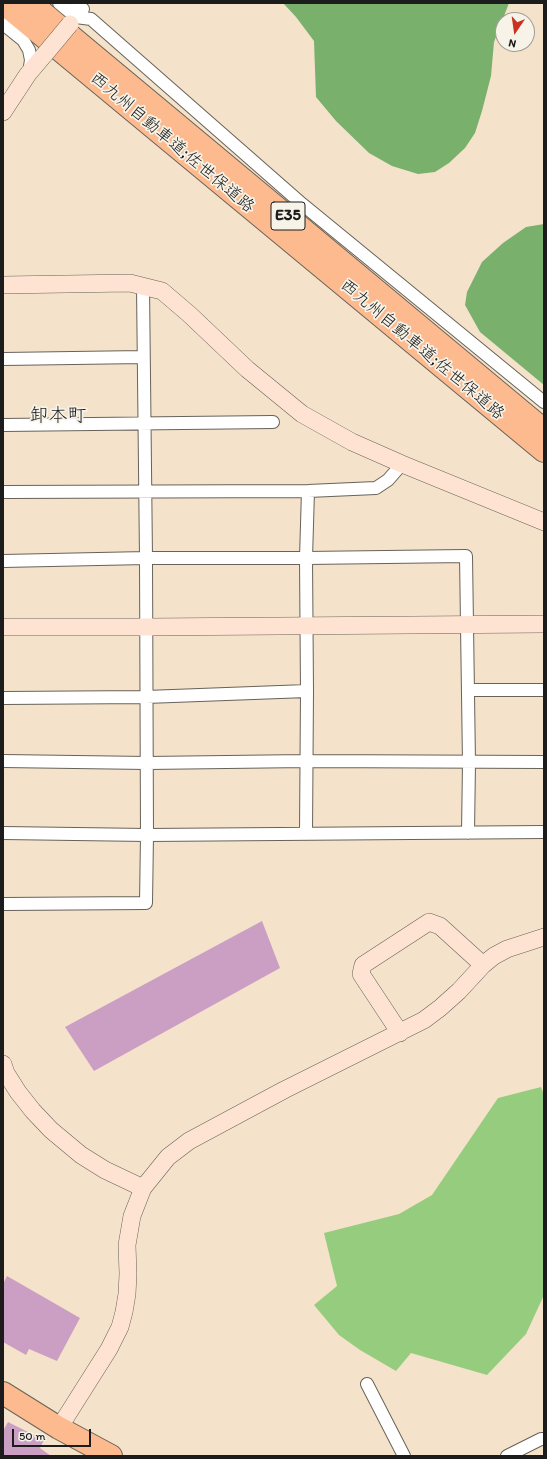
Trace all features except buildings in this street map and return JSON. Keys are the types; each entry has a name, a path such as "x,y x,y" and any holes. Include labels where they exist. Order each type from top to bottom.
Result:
{"highway":[{"name":"西九州自動車道;佐世保道路","path":"4,3 44,44 544,452"},
{"name":"西九州自動車道;佐世保道路","path":"31,3 544,430"},
{"path":"3,7 44,44"},
{"path":"3,1393 59,1428 111,1456"}],"street":[{"path":"59,3 76,13 91,19 302,204 544,402"},
{"path":"3,112 28,74 44,44 76,13"},
{"path":"3,24 23,40 30,50 31,60 28,74"},
{"path":"3,286 130,283 162,291 189,314 246,369 302,414 352,442 544,522"},
{"path":"3,904 146,903 148,835 146,763 146,558 144,490 143,286"},
{"path":"3,359 143,357"},
{"path":"3,425 273,422"},
{"path":"3,492 144,490 308,491 376,488 388,480 402,464"},
{"path":"306,833 306,558 308,491"},
{"path":"3,561 146,558 466,556 469,763 468,833"},
{"path":"3,627 544,624"},
{"path":"468,690 544,690"},
{"path":"3,698 146,697 307,691"},
{"path":"3,761 146,763 306,761 469,763 544,762"},
{"path":"3,832 148,835 544,832"},
{"path":"400,1033 361,974 363,965 429,922 440,926 483,965"},
{"path":"59,1428 109,1349 120,1327 127,1294 128,1233 137,1201 143,1188 168,1157 189,1141 284,1090 424,1020 459,991 483,965 494,956 544,937"},
{"path":"3,1064 6,1073 18,1092 51,1130 81,1155 105,1170 143,1188"},
{"path":"367,1384 404,1456"},
{"path":"507,1456 540,1439 544,1439"}],"green space":[{"path":"283,3 509,3 506,12 495,12 495,39 491,76 475,133 465,148 449,163 435,172 418,174 392,166 369,153 336,121 316,97 314,41 296,17"},
{"path":"544,224 544,385 480,332 465,305 467,292 482,262 503,243 526,227"},
{"path":"541,1087 544,1095 544,1295 526,1334 487,1375 411,1353 396,1371 360,1350 339,1335 314,1305 337,1286 324,1233 399,1214 432,1195 498,1098"}],"district":[{"name":"卸本町","path":"58,416"}]}
